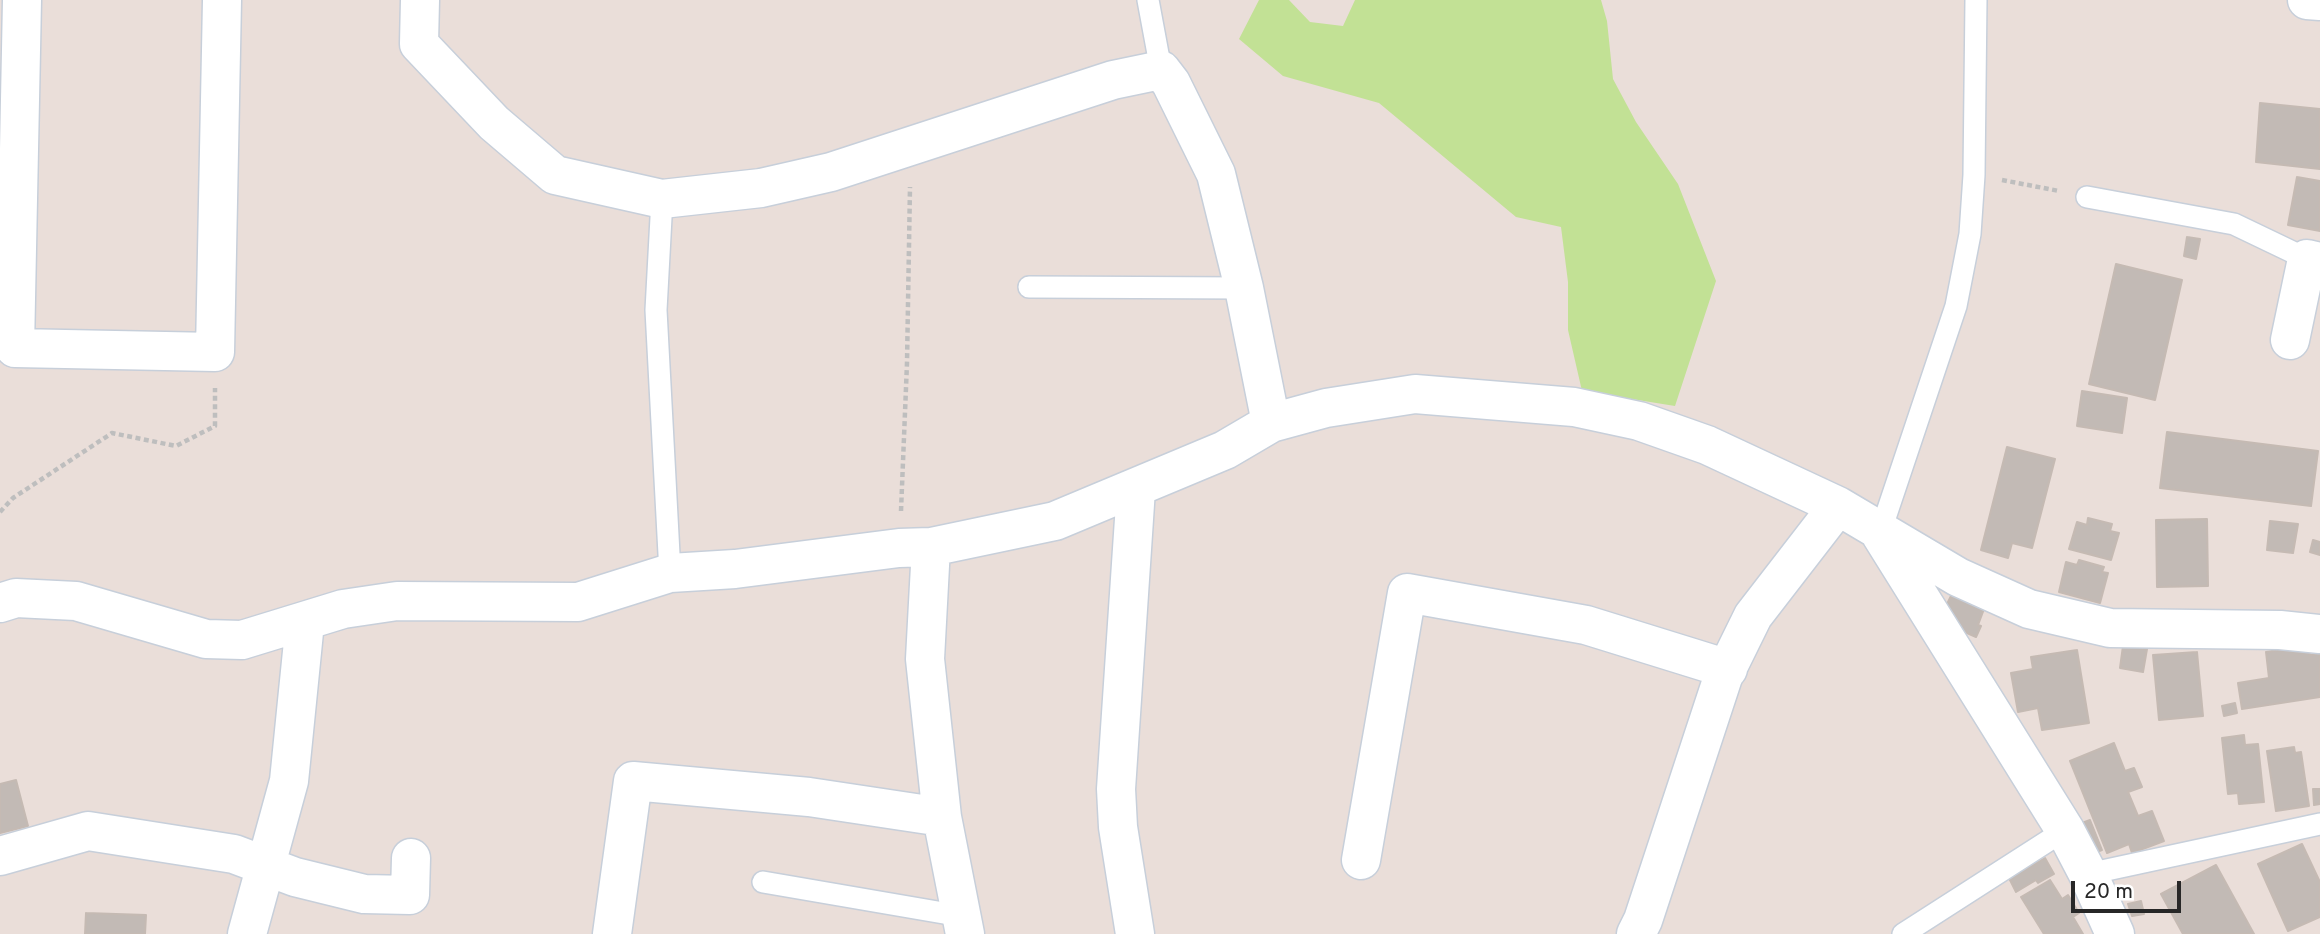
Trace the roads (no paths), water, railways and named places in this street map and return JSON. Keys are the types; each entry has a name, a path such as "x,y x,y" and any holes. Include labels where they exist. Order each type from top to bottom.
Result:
{"street":[{"path":"22,0 8,228 15,348 215,352 222,0"},
{"path":"420,0 419,44 494,123 555,175 662,199 761,188 831,172 1113,80 1161,70 1171,83 1216,174 1244,288 1271,423"},
{"path":"2307,0 2320,1"},
{"path":"2290,340 2313,260"},
{"path":"0,603 16,598 76,601 206,639 242,640 343,609 397,601 578,602 670,573 735,569 915,547 1055,521 1224,450 1271,423 1326,408 1415,394 1574,407 1639,421 1707,445 1838,506 1958,577 2029,609 2110,628 2280,630 2320,634"},
{"path":"1135,934 1118,827 1116,789 1136,489"},
{"path":"1640,932 1723,677 1753,617 1838,506"},
{"path":"1880,533 2065,830 2115,934"},
{"path":"915,547 942,817 963,925"},
{"path":"1361,860 1407,593 1586,625 1728,670"},
{"path":"247,934 289,781 305,622"},
{"path":"612,934 633,780 809,797 942,817"},
{"path":"0,856 88,831 234,853 295,877 364,894 410,895 411,858"}],"lane":[{"path":"1148,0 1161,70"},
{"path":"1880,533 1956,306 1970,234 1974,175 1976,0"},
{"path":"2087,197 2234,224 2313,260"},
{"path":"662,199 656,310 670,573"},
{"path":"1029,287 1244,288"},
{"path":"2088,874 2320,824"},
{"path":"1903,934 2065,830"},
{"path":"763,882 963,925"}]}
